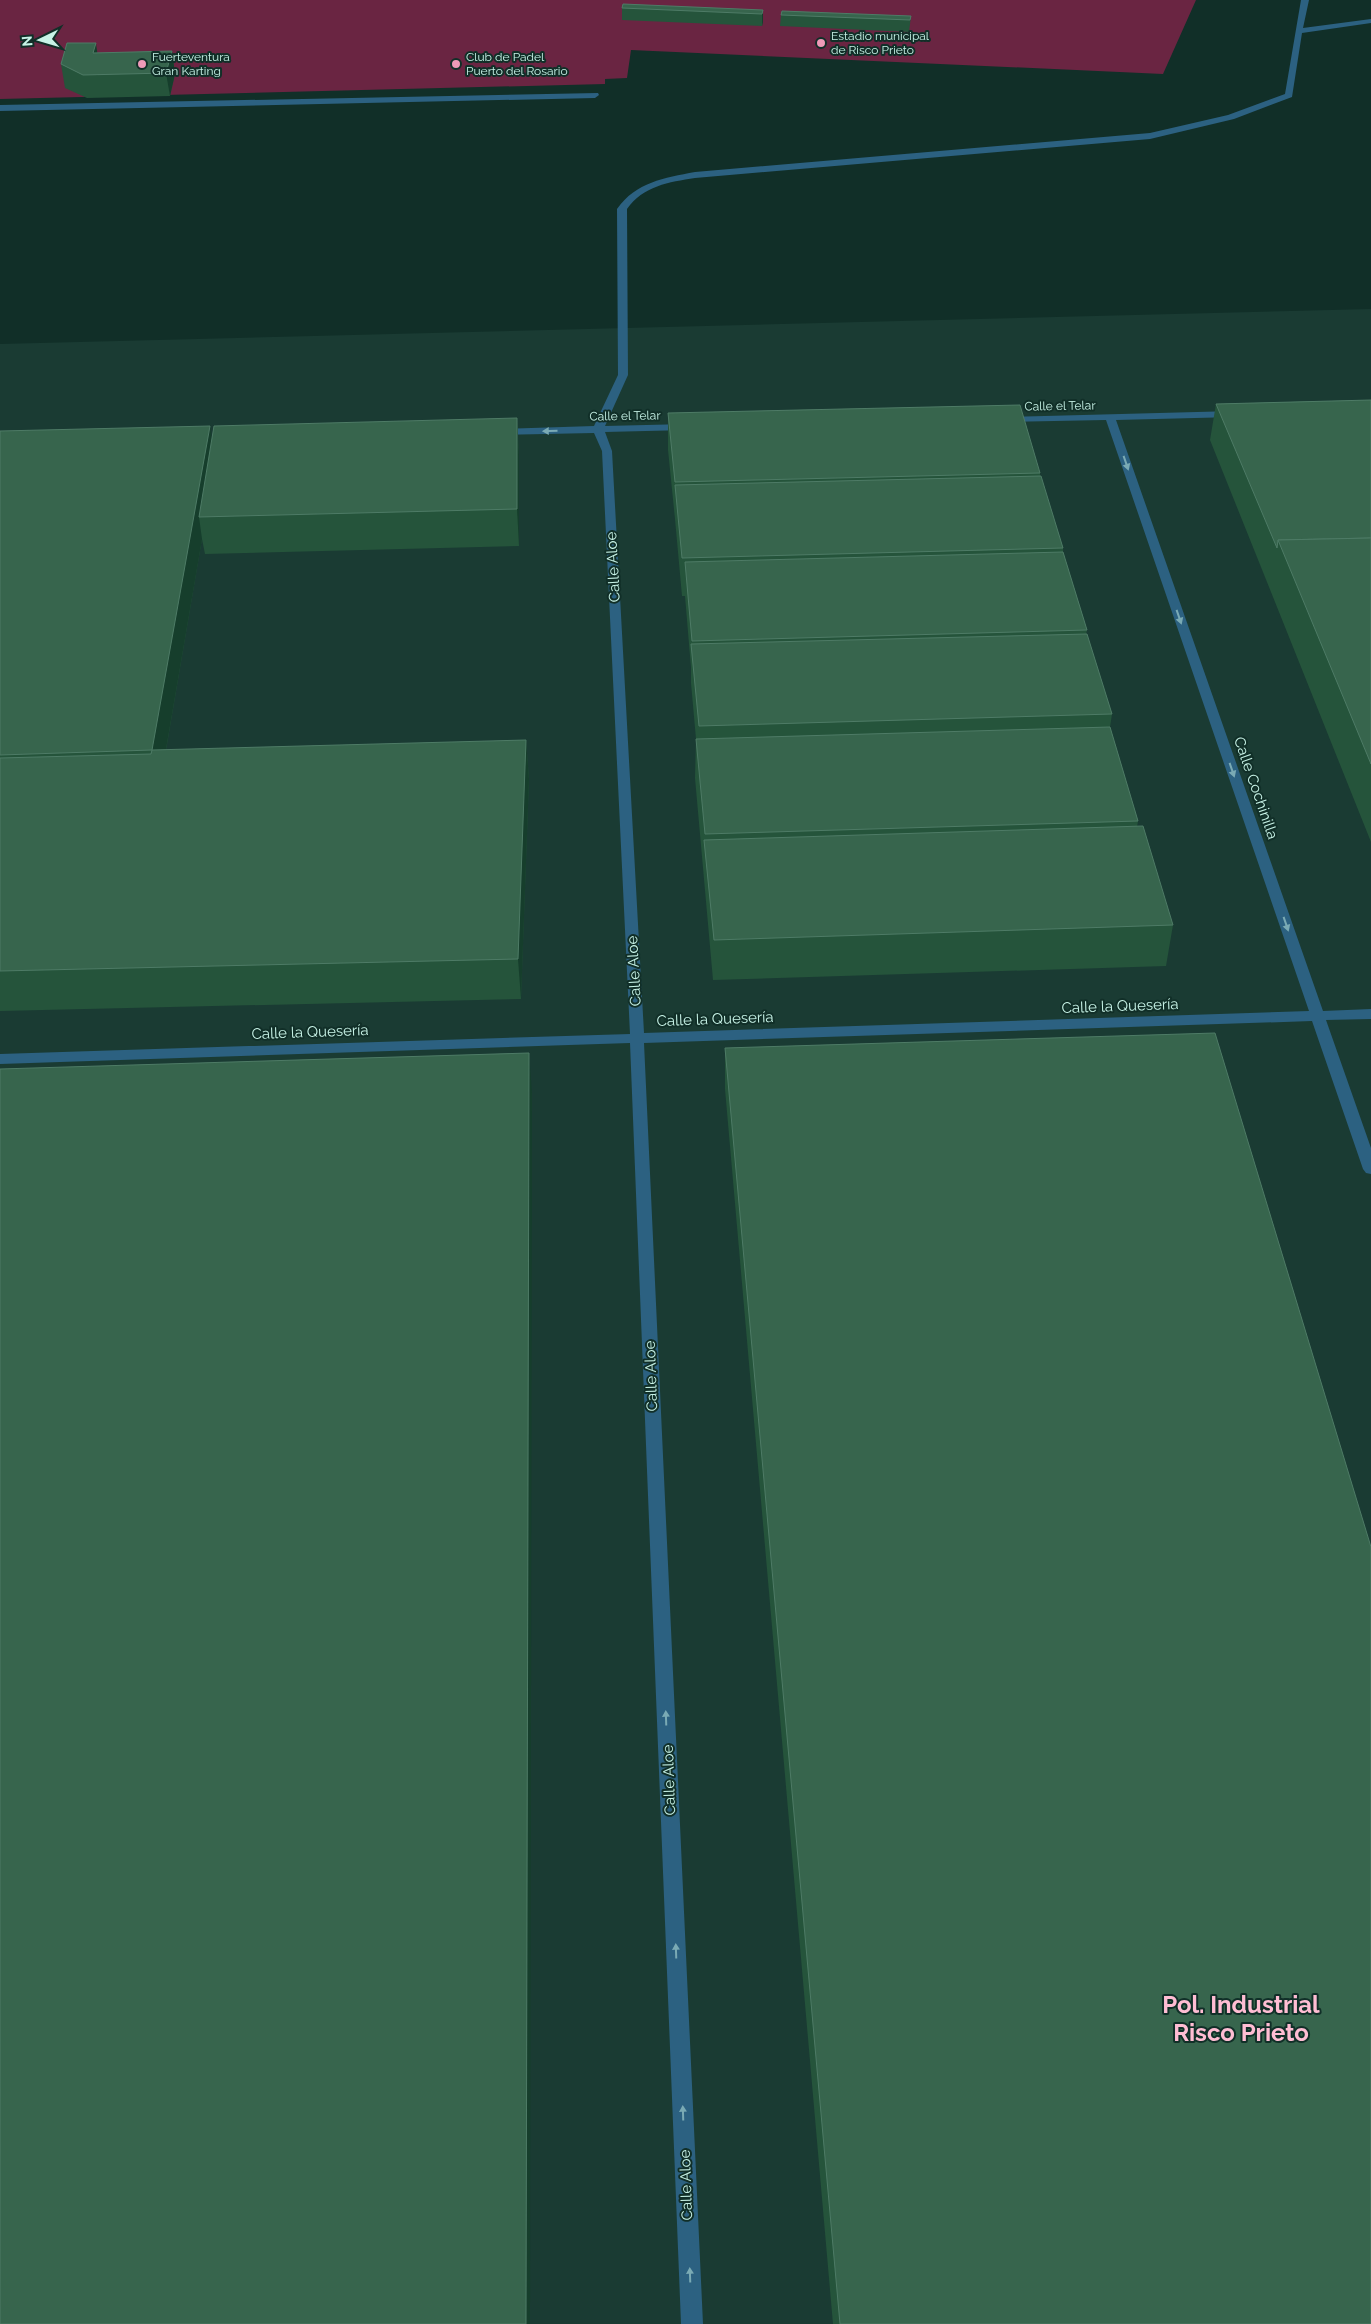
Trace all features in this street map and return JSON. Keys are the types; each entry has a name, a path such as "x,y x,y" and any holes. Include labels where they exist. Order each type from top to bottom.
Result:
{"street":[{"path":"598,429 622,375 622,209 627,199 639,190 672,179 695,175 1150,136 1231,117 1289,95 1298,31 1305,0"},
{"path":"1298,31 1371,21"},
{"path":"0,108 595,95"},
{"name":"Calle el Telar","path":"992,420 1245,413"},
{"name":"Calle Cochinilla","path":"1110,417 1371,1169"},
{"name":"Calle el Telar","path":"489,432 697,427"},
{"name":"Calle Aloe","path":"598,429 607,451 637,1038 692,2324"},
{"name":"Calle la Quesería","path":"0,1059 1371,1014"}],"shaded area":[{"path":"0,0 1196,0 1163,74 631,50 627,78 605,79 605,84 0,99"},
{"path":"1371,309 1371,2324 0,2324 0,344"}],"building":[{"path":"623,4 763,10 762,14 622,8"},
{"path":"782,11 911,16 910,20 781,15"},
{"path":"67,43 96,43 93,53 172,51 166,73 83,75 61,64"},
{"path":"1371,400 1371,538 1278,540 1277,548 1216,404"},
{"path":"1020,405 1040,473 675,482 668,413"},
{"path":"517,418 517,509 199,517 214,426"},
{"path":"210,426 152,750 0,755 0,431"},
{"path":"1041,476 1063,548 682,558 675,485"},
{"path":"1371,538 1371,764 1278,540"},
{"path":"1063,552 1087,630 692,641 685,562"},
{"path":"1087,634 1112,714 699,726 691,644"},
{"path":"1110,727 1138,821 705,834 696,739"},
{"path":"526,740 518,959 0,971 0,758 151,754 152,750"},
{"path":"1143,826 1173,925 714,940 704,840"},
{"path":"1215,1033 1371,1547 1371,2324 840,2324 725,1048"},
{"path":"529,1053 526,2324 0,2324 0,1069"}],"place":[{"name":"Estadio municipal de Risco Prieto","path":"821,43"},
{"name":"Fuerteventura Gran Karting","path":"142,64"},
{"name":"Club de Padel Puerto del Rosario","path":"456,64"}],"district":[{"name":"Pol. Industrial Risco Prieto","path":"1241,2018"}]}
